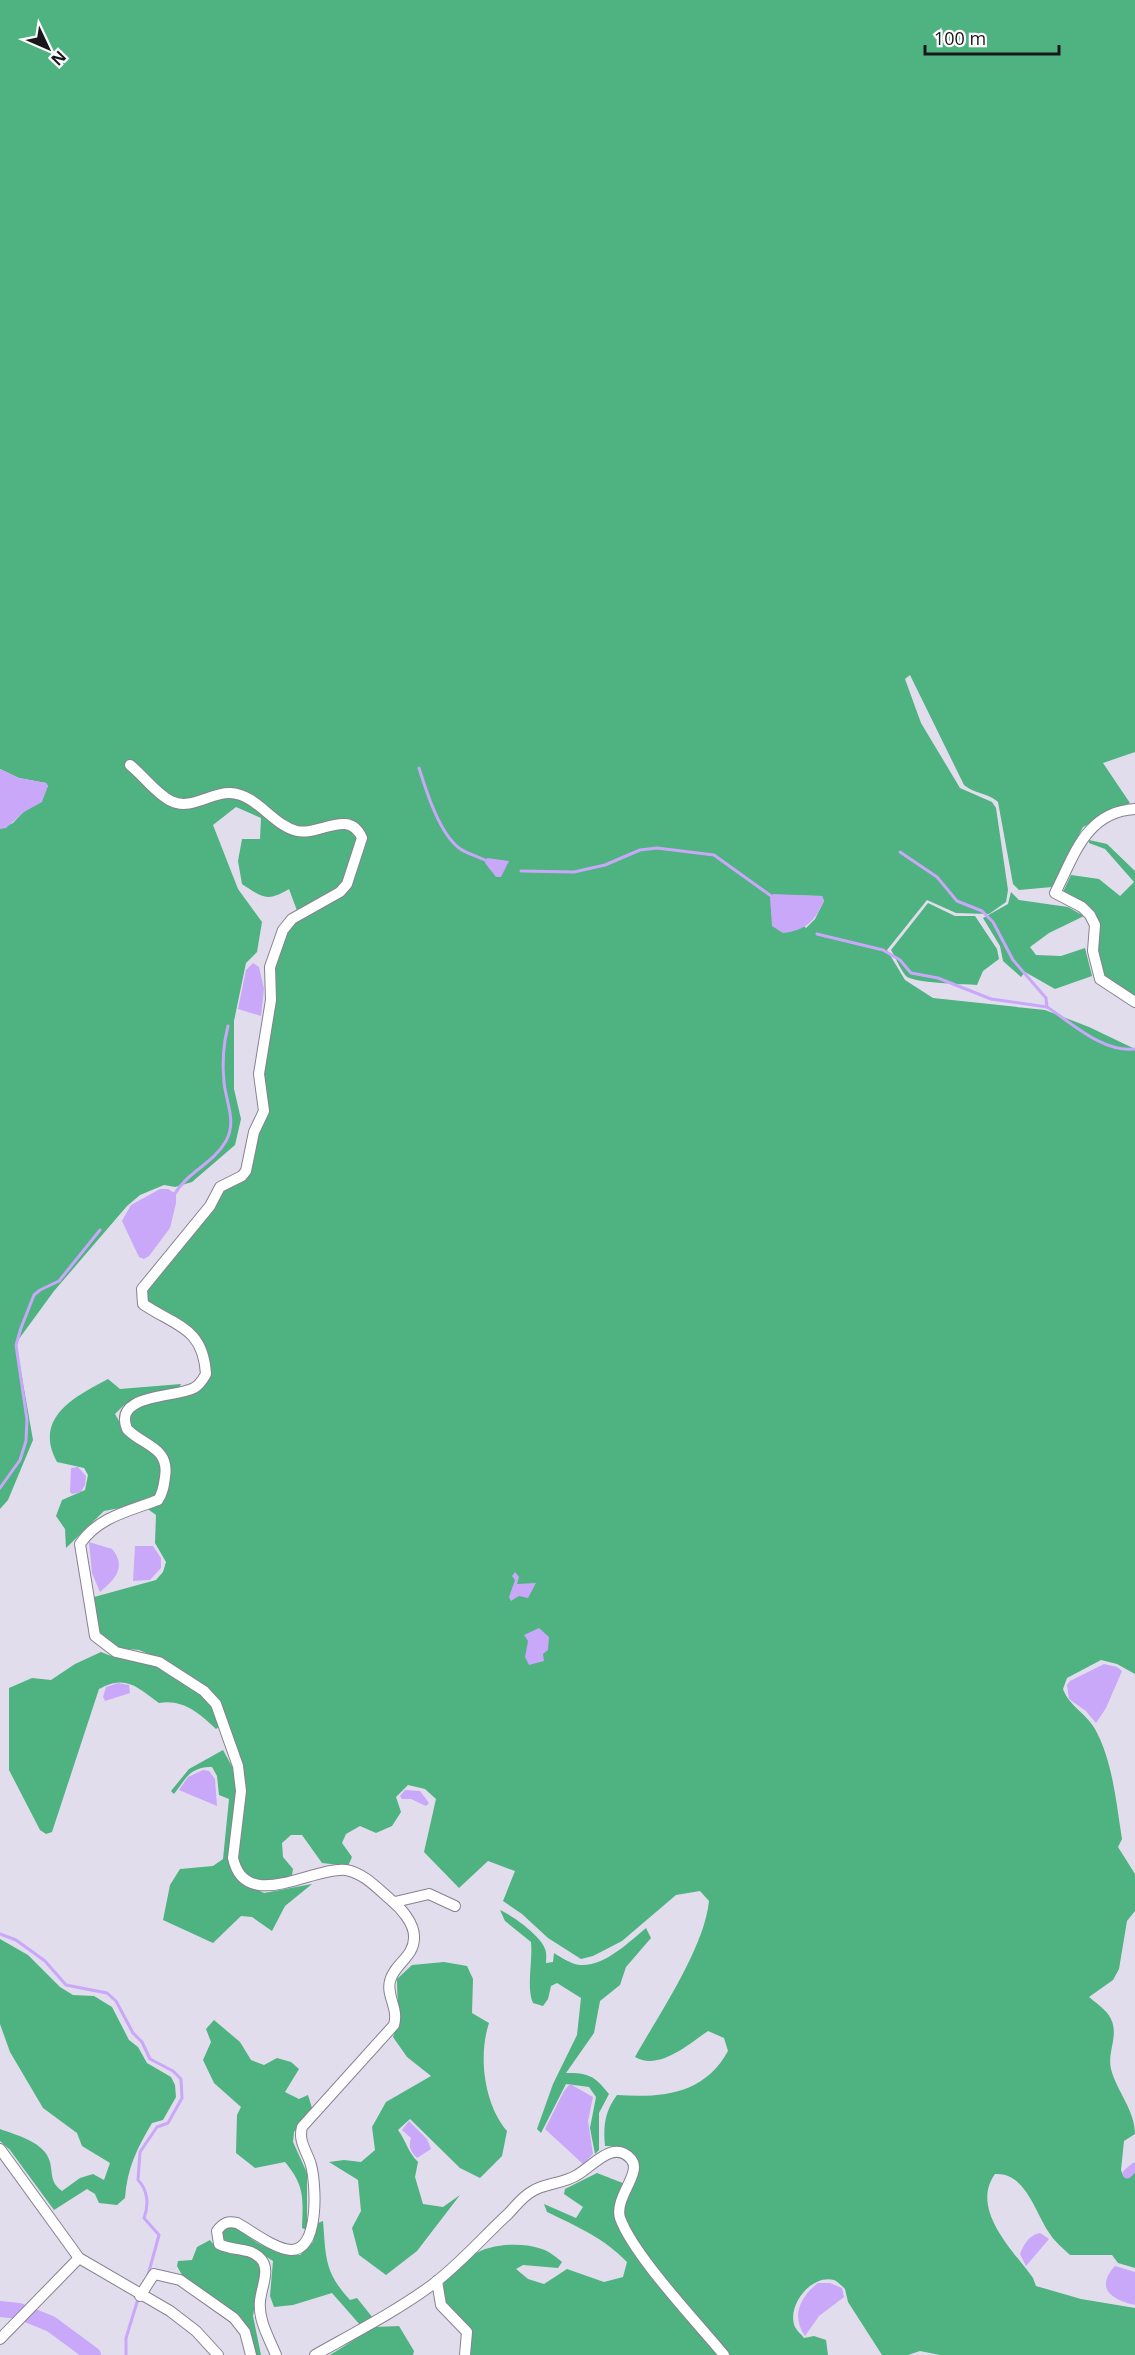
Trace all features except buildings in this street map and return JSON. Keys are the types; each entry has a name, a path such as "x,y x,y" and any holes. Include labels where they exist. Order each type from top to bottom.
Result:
{"street":[{"path":"130,765 173,802 188,803 229,793 242,796 289,828 307,832 332,823 351,825 359,830 362,838 347,884 340,892 292,919 283,930 270,967 271,1000 259,1074 264,1111 254,1132 246,1171 242,1176 220,1187 210,1206 142,1289 143,1304 196,1338 205,1354 206,1374 194,1389 140,1401 128,1409 125,1416 127,1429 157,1449 163,1457 166,1475 158,1500 104,1520 87,1533 80,1544 93,1630 107,1647 159,1662 204,1691 216,1704 238,1766 241,1791 233,1858 235,1868 243,1877 255,1884 280,1885 333,1871 349,1871 362,1876 394,1902 410,1921 414,1935 413,1948 392,1974 389,1983 397,2013 394,2025 302,2127 299,2137 311,2167 313,2228 308,2239 301,2248 290,2250 237,2223 222,2224 217,2231 219,2244 226,2248 251,2251 264,2261 266,2269 260,2315 276,2355"},
{"path":"1135,809 1126,810 1089,828 1054,893 1082,907 1090,915 1095,925 1093,951 1101,979 1135,1002"},
{"path":"394,1902 429,1894 455,1906"},
{"path":"0,2149 79,2258 140,2296 170,2311 196,2331 218,2355"},
{"path":"315,2355 396,2309 437,2281 531,2191 572,2179 610,2152 618,2151 631,2159 634,2164 634,2173 620,2201 621,2220 633,2242 724,2355"},
{"path":"0,2339 79,2258"},
{"path":"140,2296 154,2274 180,2280 240,2324 251,2355"},
{"path":"437,2281 441,2305 467,2332 465,2355"}],"green space":[{"path":"0,0 1135,0 1135,752 1103,763 1130,803 1083,827 1052,887 1019,890 1013,884 998,802 964,785 910,675 905,679 921,723 960,788 992,802 996,808 1008,890 1006,902 989,914 956,913 927,900 887,950 905,980 933,998 1045,1010 1089,1027 1135,1049 1135,1674 1117,1664 1101,1660 1067,1678 1063,1689 1069,1700 1091,1723 1101,1742 1116,1797 1122,1839 1118,1847 1135,1874 1135,1911 1127,1921 1119,1969 1113,1980 1089,1997 1111,2019 1114,2032 1110,2056 1111,2069 1134,2125 1135,2134 1124,2141 1121,2170 1123,2175 1129,2178 1135,2172 1135,2268 1118,2263 1112,2255 1070,2255 1052,2237 1022,2187 1006,2175 995,2174 989,2187 987,2201 990,2215 1005,2242 1033,2278 1036,2286 1081,2299 1135,2308 1135,2355 940,2355 920,2351 908,2355 882,2355 848,2302 845,2289 835,2281 825,2279 802,2293 797,2301 793,2319 795,2327 804,2338 814,2336 826,2340 828,2355 469,2355 469,2326 448,2307 443,2288 444,2279 480,2251 498,2246 517,2245 547,2251 562,2262 558,2268 523,2265 516,2269 528,2279 544,2284 567,2269 604,2282 623,2277 627,2262 589,2233 547,2212 544,2204 576,2218 583,2207 564,2194 565,2189 597,2173 633,2187 639,2162 624,2149 605,2146 606,2119 617,2095 650,2096 680,2091 707,2077 728,2051 724,2038 708,2031 683,2049 664,2058 654,2061 635,2057 690,1960 699,1940 709,1901 700,1891 676,1895 622,1941 593,1956 581,1959 548,1938 522,1914 503,1901 515,1871 488,1861 459,1888 424,1852 436,1799 425,1789 408,1785 396,1797 401,1812 392,1826 376,1833 360,1826 346,1834 342,1843 352,1857 348,1866 322,1863 302,1835 291,1835 282,1843 283,1857 293,1869 292,1875 269,1881 254,1878 242,1869 238,1861 242,1807 217,1698 161,1659 139,1650 117,1648 99,1635 94,1597 156,1580 163,1572 166,1562 155,1543 156,1515 141,1504 104,1511 66,1548 65,1529 56,1516 62,1500 85,1490 88,1475 84,1468 57,1462 51,1447 50,1433 61,1411 82,1393 108,1379 120,1389 181,1384 179,1388 124,1405 115,1414 123,1428 136,1407 206,1380 205,1347 145,1303 144,1294 222,1189 243,1178 254,1140 265,1116 262,1074 271,968 284,935 299,916 289,889 275,896 265,897 242,884 238,861 242,839 260,839 261,818 236,807 213,825 238,889 262,922 257,952 246,963 234,1021 234,1089 241,1119 235,1145 192,1182 175,1187 164,1185 140,1195 127,1206 54,1291 16,1343 33,1440 8,1500 0,1509 0,829 13,823 48,786 46,783 19,778 0,769","holes":["773,895 822,896 824,901 815,919 806,928"]},
{"path":"1089,840 1107,844 1135,871 1135,998 1105,977 1096,951 1094,915 1083,902 1063,892 1071,875 1099,879 1120,896 1134,882 1105,849 1089,843"},
{"path":"1011,892 1019,900 1068,907 1084,916 1049,933 1030,947 1036,955 1061,956 1085,948 1092,976 1055,989 1025,972 1021,977 1003,961 1000,946 983,918 1008,904"},
{"path":"928,903 955,916 975,916 997,949 999,959 983,971 977,985 918,980 906,976 902,970 891,950"},
{"path":"101,1652 156,1666 178,1678 211,1703 220,1726 216,1729 183,1705 159,1703 131,1684 117,1683 99,1689 52,1832 46,1834 40,1830 9,1770 9,1688 32,1678 51,1680 75,1664"},
{"path":"223,1750 234,1770 237,1794 230,1858 233,1873 243,1883 264,1893 312,1884 285,1906 272,1931 252,1917 241,1916 213,1943 163,1920 170,1885 180,1869 213,1866 223,1859 229,1799 219,1795 217,1776 212,1767 193,1771 174,1794 171,1791 189,1769"},
{"path":"500,1910 512,1916 538,1938 546,1951 546,1963 553,1962 554,1953 573,1963 589,1965 607,1958 646,1928 651,1938 626,1967 620,1985 600,2001 594,2033 566,2073 590,2076 609,2094 599,2113 599,2150 595,2154 590,2128 596,2097 589,2087 566,2084 541,2133 537,2129 553,2084 577,2035 581,1998 557,1983 551,1986 548,1999 543,2006 533,2003 530,1989 531,1942 505,1921"},
{"path":"0,1939 28,1955 60,1987 73,1995 94,1996 112,2007 129,2040 138,2047 147,2063 171,2077 175,2085 176,2097 163,2120 152,2123 137,2150 130,2168 125,2198 117,2205 99,2203 95,2194 87,2189 54,2210 10,2150 0,2141 0,2129 36,2144 47,2155 54,2181 62,2191 80,2178 93,2174 104,2180 110,2163 82,2146 77,2133 43,2108 10,2052 0,2024"},
{"path":"444,1962 467,1966 473,1979 472,2013 489,2023 484,2050 488,2094 499,2120 507,2131 502,2156 480,2178 460,2168 410,2119 398,2130 418,2162 415,2177 423,2204 443,2207 460,2195 417,2251 386,2275 359,2255 352,2228 361,2211 358,2180 329,2162 344,2160 361,2162 375,2150 372,2127 386,2102 431,2076 407,2057 393,2037 398,2014 397,1979 412,1965"},
{"path":"214,2020 240,2042 251,2060 264,2065 277,2058 291,2062 299,2069 285,2092 299,2099 308,2095 312,2108 294,2132 293,2142 307,2173 307,2230 302,2228 302,2200 299,2186 292,2170 285,2162 255,2168 236,2153 237,2115 241,2107 214,2083 203,2060 211,2042 206,2029"},
{"path":"323,2221 328,2264 335,2281 350,2300 357,2298 373,2318 361,2326 332,2293 293,2305 274,2307 270,2296 273,2261 252,2248 224,2244 221,2238 224,2228 228,2225 269,2249 300,2255 313,2242 318,2223"},
{"path":"210,2240 215,2246 225,2251 251,2255 262,2265 253,2316 261,2355 254,2355 245,2324 183,2277 177,2266 178,2261 192,2260 197,2247"},
{"path":"399,2326 414,2351 413,2355 330,2355 375,2327"}],"shaded area":[{"path":"0,769 19,778 46,783 48,786 42,802 24,812 6,828 0,829"},
{"path":"487,858 509,861 501,877 496,877 485,863"},
{"path":"773,894 822,896 824,901 813,920 808,924 798,930 783,933 772,926 770,898"},
{"path":"253,963 259,967 264,989 261,1016 238,1009 246,970"},
{"path":"160,1189 168,1189 176,1194 176,1203 170,1228 149,1256 144,1259 139,1257 122,1221 131,1205"},
{"path":"78,1467 86,1476 85,1485 81,1492 72,1494 70,1492 71,1468"},
{"path":"89,1542 112,1549 119,1561 114,1577 100,1592 92,1573"},
{"path":"135,1546 153,1546 161,1558 161,1568 150,1580 133,1581"},
{"path":"515,1572 519,1577 517,1584 536,1583 528,1598 519,1596 511,1601 509,1597 515,1580 512,1576"},
{"path":"539,1628 549,1637 548,1650 543,1654 544,1661 529,1665 525,1657 528,1641 524,1635"},
{"path":"1104,1664 1117,1667 1122,1671 1106,1708 1096,1723 1086,1711 1069,1699 1067,1685 1070,1681"},
{"path":"118,1683 129,1685 130,1693 105,1701 103,1697 106,1687"},
{"path":"203,1770 209,1771 215,1779 217,1806 179,1790 188,1777"},
{"path":"405,1790 420,1791 429,1803 426,1806 411,1799 402,1799 400,1796"},
{"path":"570,2084 593,2097 588,2121 593,2154 583,2164 545,2129 564,2091"},
{"path":"409,2121 427,2139 431,2149 417,2158 411,2149 411,2138 402,2130"},
{"path":"1040,2233 1049,2239 1026,2266 1020,2254 1029,2238"},
{"path":"1115,2266 1135,2272 1135,2305 1113,2297 1106,2287 1109,2274"},
{"path":"818,2283 830,2283 842,2288 844,2297 819,2316 805,2336 798,2314 806,2294"}],"waterway":[{"path":"419,768 434,811 445,832 459,848 489,862"},
{"path":"521,871 574,872 605,865 640,850 657,848 714,855 774,898"},
{"path":"900,852 937,877 957,901 982,911 993,922 1013,960 1046,998 1047,1007 1100,1042 1123,1049 1135,1049"},
{"path":"817,934 883,950 900,960 911,973 938,978 991,999 1047,1007"},
{"path":"174,1195 186,1180 221,1149 229,1134 231,1119 223,1067 228,1026"},
{"path":"0,1488 20,1460 26,1441 27,1420 16,1345 21,1328 34,1295 59,1281 100,1230"},
{"path":"0,1934 16,1940 45,1961 66,1985 107,1993 116,2001 150,2059 173,2071 181,2079 182,2098 168,2123 157,2127 140,2152 138,2180 146,2193 147,2203 144,2218 159,2235 148,2275"},
{"path":"1127,2174 1135,2167"},
{"path":"126,2355 126,2338 138,2299"},
{"path":"0,2309 19,2311 51,2324 93,2355"}]}
